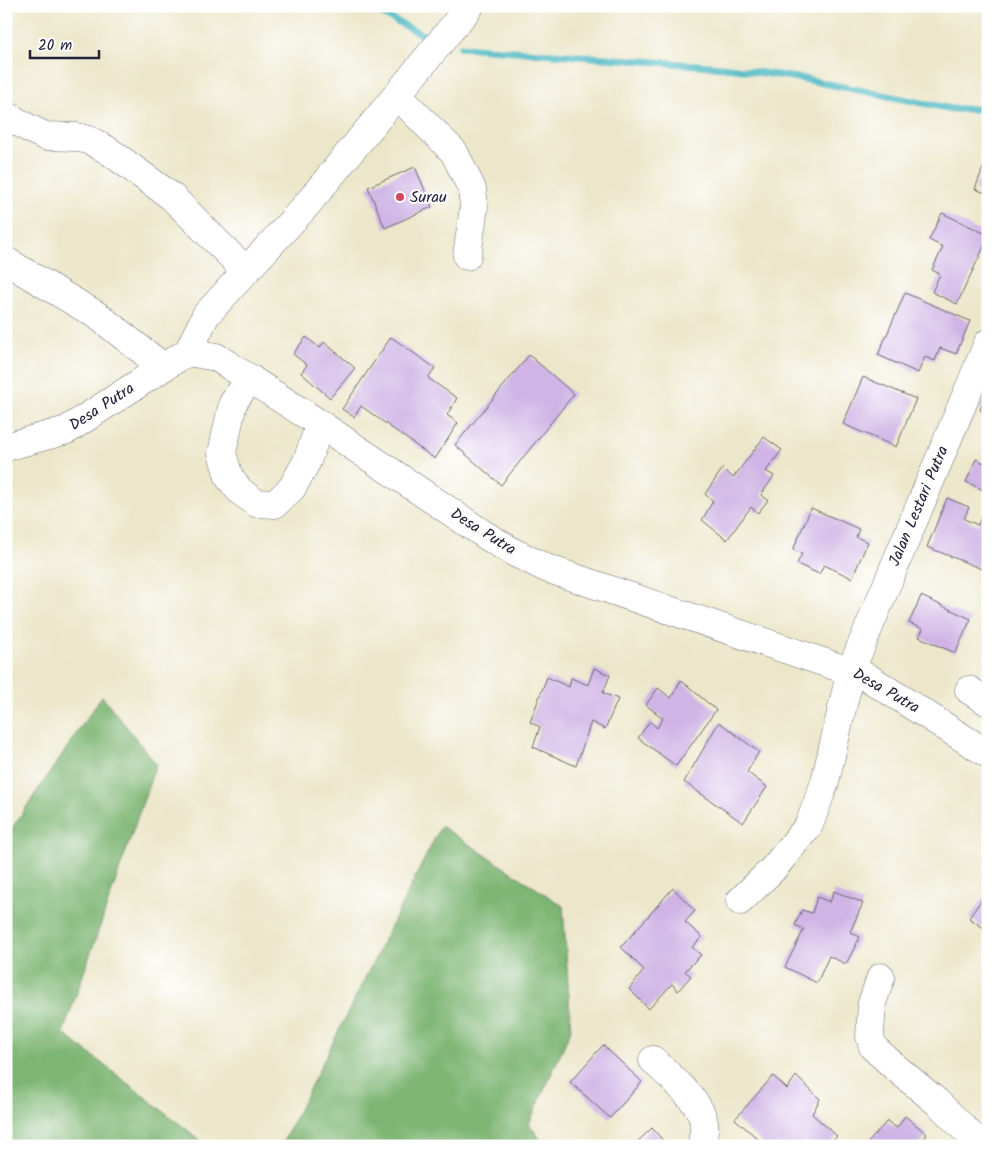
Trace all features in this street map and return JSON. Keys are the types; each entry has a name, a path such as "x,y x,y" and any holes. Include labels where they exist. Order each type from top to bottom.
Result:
{"street":[{"path":"188,352 206,315 304,208 470,6"},
{"path":"397,95 454,152 472,189 474,207 467,256"},
{"path":"6,115 45,136 76,137 91,141 109,151 172,197 246,271"},
{"path":"6,261 98,316 163,367"},
{"name":"Jalan Lestari Putra","path":"740,901 773,869 809,825 825,782 851,670 988,342"},
{"name":"Desa Putra","path":"6,447 68,430 188,352 216,357 513,552 546,568 867,676 988,754"},
{"path":"250,378 233,403 222,453 230,477 240,491 256,503 275,504 292,488 307,461 320,424"},
{"path":"881,977 872,1003 870,1036 873,1046 937,1102 982,1146"},
{"path":"653,1060 696,1103 704,1121 705,1132 701,1146"}],"green space":[{"path":"102,696 156,764 63,1033 208,1146 6,1146 6,837"},
{"path":"441,826 563,906 571,1030 529,1124 545,1146 281,1146"}],"building":[{"path":"988,155 988,194 975,189"},
{"name":"Surau","path":"415,167 432,207 385,228 368,187"},
{"path":"942,213 988,235 957,304 932,292 940,274 932,270 943,247 929,240"},
{"path":"905,293 970,321 956,354 940,348 935,361 925,357 918,373 878,355"},
{"path":"306,337 320,348 324,342 355,368 330,398 301,373 307,365 293,354"},
{"path":"391,337 435,368 428,378 457,398 447,415 458,423 435,459 361,406 354,417 342,409"},
{"path":"529,355 574,394 501,485 455,445"},
{"path":"863,377 916,399 896,447 843,424"},
{"path":"988,391 988,414 980,410"},
{"path":"764,437 782,450 766,471 774,476 761,495 768,500 758,513 751,507 727,540 702,520 713,501 705,494 723,468 733,478"},
{"path":"976,459 988,465 988,492 966,482"},
{"path":"947,498 969,507 964,519 978,525 981,517 988,520 987,571 927,547"},
{"path":"811,508 859,529 856,537 868,542 852,578 824,565 819,574 797,564 802,554 793,550"},
{"path":"921,596 971,619 955,653 919,637 923,629 909,623"},
{"path":"594,668 610,675 603,693 618,699 605,729 591,722 576,766 533,747 540,727 530,722 547,677 569,687 571,678 588,685"},
{"path":"681,680 716,710 676,766 638,738 650,721 657,728 663,718 646,705 658,688 671,698"},
{"path":"719,722 759,752 747,772 767,787 743,823 684,782"},
{"path":"673,888 695,911 685,922 702,937 692,947 701,955 685,971 691,976 678,991 672,984 649,1009 629,989 644,970 621,947"},
{"path":"988,890 988,931 969,918"},
{"path":"834,891 863,903 850,932 860,937 846,964 829,956 817,983 785,967 804,929 795,925 802,910 812,913 817,897 830,902"},
{"path":"603,1045 642,1082 610,1118 570,1082"},
{"path":"773,1076 787,1089 796,1076 820,1099 812,1114 837,1136 828,1146 810,1146 804,1140 800,1146 766,1146 735,1119"},
{"path":"905,1116 927,1134 921,1144 923,1146 865,1146 887,1121 897,1128"},
{"path":"652,1128 668,1146 633,1146"}],"waterway":[{"path":"367,6 423,35"},
{"path":"461,47 722,67 804,79 952,109 988,109"}],"place":[{"name":"Surau","path":"400,197"}]}
